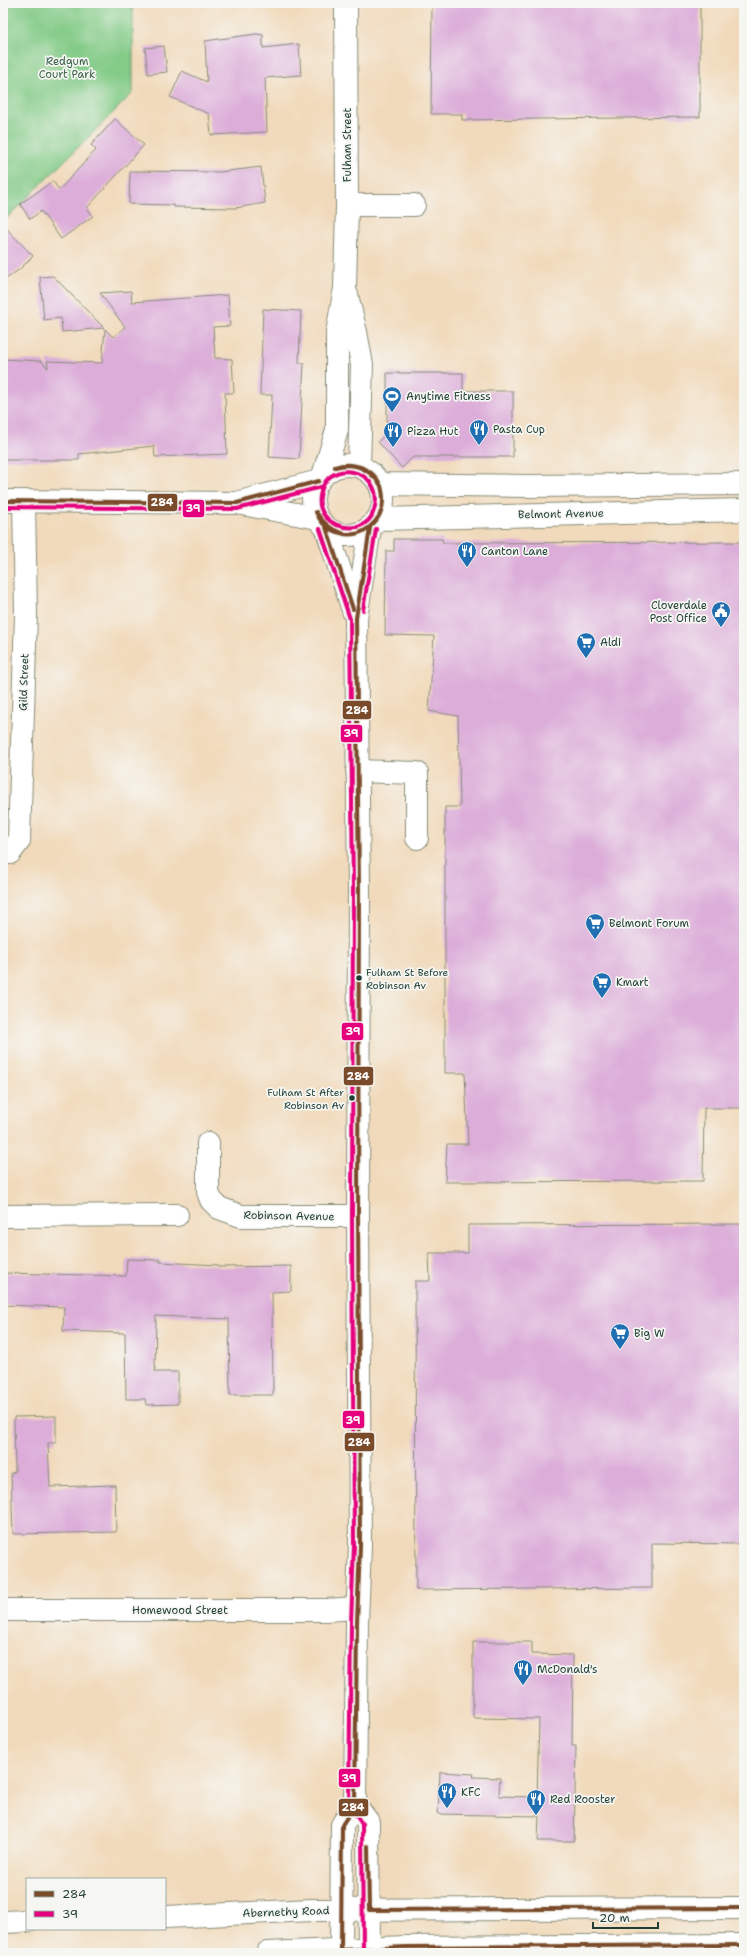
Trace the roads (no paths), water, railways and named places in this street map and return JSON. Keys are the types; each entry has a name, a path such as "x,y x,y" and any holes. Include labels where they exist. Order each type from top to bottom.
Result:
{"street":[{"name":"Fulham Street","path":"321,478 337,430 337,333 346,288 346,3"},
{"path":"347,205 414,205"},
{"name":"Fulham Street","path":"346,288 362,365 360,466"},
{"name":"Belmont Avenue","path":"237,503 321,478 340,465 350,464 360,466"},
{"path":"341,1952 342,1825 355,1805 357,1608 360,1545 356,618 374,523 383,508 384,496 380,484 368,470 360,466"},
{"path":"321,478 315,489 313,499 356,618"},
{"path":"380,484 529,486 744,484"},
{"name":"Belmont Avenue","path":"13,501 237,503 322,522 336,533 347,535 359,533 374,523 744,510"},
{"name":"Gild Street","path":"3,853 10,853 19,840 26,614 13,501"},
{"path":"357,771 417,773 417,838"},
{"name":"Robinson Avenue","path":"208,1144 208,1192 211,1200 219,1208 241,1216 358,1216"},
{"path":"3,1216 177,1215"},
{"name":"Homewood Street","path":"3,1610 326,1610 357,1608"},
{"path":"355,1805 368,1822 369,1951"},
{"name":"Abernethy Road","path":"166,1917 341,1910 744,1908"},
{"path":"3,1922 26,1922"},
{"path":"267,1953 369,1951 406,1947 606,1944 744,1945"}],"place":[{"name":"Anytime Fitness","path":"392,413"},
{"name":"Pasta Cup","path":"479,446"},
{"name":"Pizza Hut","path":"393,448"},
{"name":"Canton Lane","path":"467,568"},
{"name":"Cloverdale Post Office","path":"721,628"},
{"name":"Aldi","path":"586,659"},
{"name":"Belmont Forum","path":"595,940"},
{"name":"Fulham St Before Robinson Av","path":"359,978"},
{"name":"Kmart","path":"602,999"},
{"name":"Fulham St After Robinson Av","path":"352,1098"},
{"name":"Big W","path":"620,1350"},
{"name":"McDonald's","path":"523,1686"},
{"name":"KFC","path":"447,1809"},
{"name":"Red Rooster","path":"536,1816"}],"park label":[{"name":"Redgum Court Park","path":"67,67"}]}
